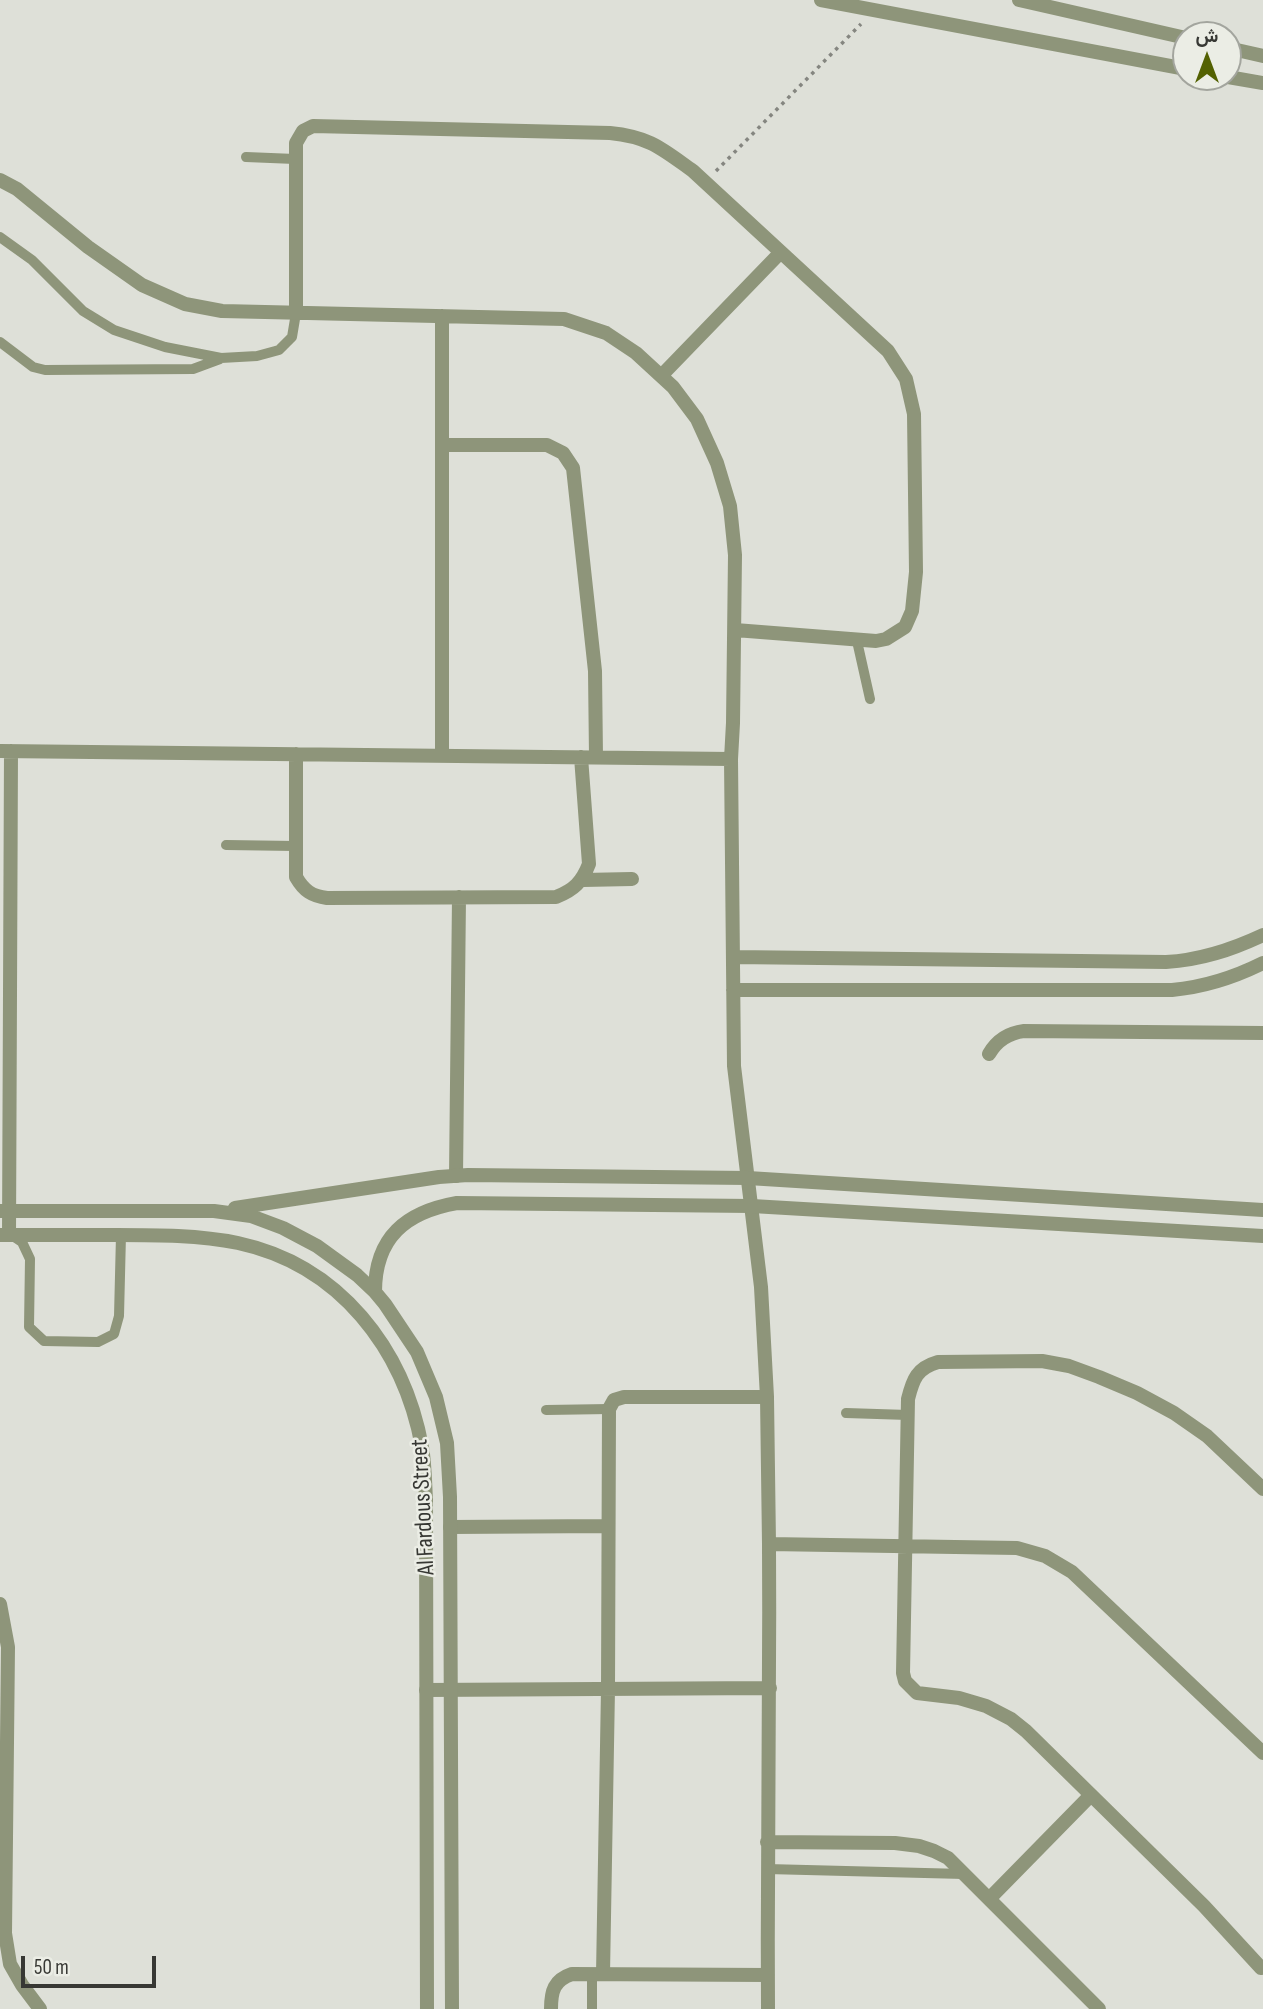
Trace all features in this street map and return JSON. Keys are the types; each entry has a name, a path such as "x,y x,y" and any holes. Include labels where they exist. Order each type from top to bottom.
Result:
{"street":[{"path":"821,0 1172,66"},
{"path":"1019,0 1172,35"},
{"path":"1242,51 1263,56"},
{"path":"1242,79 1263,83"},
{"path":"296,313 296,143 303,131 313,126 632,135 646,139 683,163 888,351 900,367 910,391 914,414 916,572 912,611 905,627 895,635 876,641 734,630"},
{"path":"0,180 17,189 88,247 142,285 185,304 222,311 564,319 606,333 636,354 673,387 697,419 730,506 735,555 731,759 734,1066 761,1287 767,1397 770,1688 768,2009"},
{"path":"661,376 780,253"},
{"path":"442,316 442,755"},
{"path":"296,754 296,877 303,889 314,896 556,897 571,891 583,880 589,864 589,757 595,671 573,468 563,453 547,445 442,445"},
{"path":"4,1235 5,751 731,759"},
{"path":"583,880 632,879"},
{"path":"456,1176 458,897"},
{"path":"733,957 1166,962 1208,957 1263,935"},
{"path":"733,990 1171,990 1221,982 1263,963"},
{"path":"989,1054 1005,1037 1024,1031 1263,1033"},
{"path":"214,1212 456,1176 748,1178 1263,1210"},
{"path":"375,1292 377,1264 389,1240 399,1228 424,1211 457,1203 752,1206 1263,1236"},
{"name":"Al Fardous Street","path":"4,1211 214,1212 251,1216 283,1228 317,1246 357,1275 385,1304 417,1352 436,1397 447,1443 450,1527 452,2009"},
{"name":"Al Fardous Street","path":"4,1235 200,1238 238,1243 276,1254 315,1275 347,1300 373,1329 396,1365 412,1407 422,1449 426,1500 426,2009"},
{"path":"1261,1968 1204,1906 1011,1719 986,1706 959,1698 917,1693 905,1681 908,1399 913,1380 926,1365 939,1362 1042,1361 1069,1366 1137,1393 1174,1413 1207,1436 1263,1489"},
{"path":"598,1974 608,1689 609,1409 614,1400 624,1397 767,1397"},
{"path":"450,1527 608,1526"},
{"path":"769,1544 1017,1548 1045,1556 1072,1572 1263,1753"},
{"path":"0,1604 8,1647 3,1848 5,1933 10,1964 40,2009"},
{"path":"426,1689 770,1688"},
{"path":"989,1899 1091,1795"},
{"path":"767,1842 894,1843 919,1846 948,1858 1099,2009"},
{"path":"551,2009 553,1986 562,1977 572,1974 768,1975"}],"lane":[{"path":"246,157 295,159"},
{"path":"0,237 32,260 83,311 114,330 165,347 221,358 257,356 279,350 292,337 296,313"},
{"path":"0,342 33,367 45,370 193,369 221,358"},
{"path":"856,641 870,699"},
{"path":"226,845 295,846"},
{"path":"4,1235 22,1242 30,1259 29,1327 44,1341 98,1342 114,1334 119,1316 121,1235"},
{"path":"546,1410 609,1409"},
{"path":"846,1413 908,1415"},
{"path":"767,1870 964,1874"},
{"path":"592,2009 598,1974"}],"path":[{"path":"705,182 874,10"}]}
